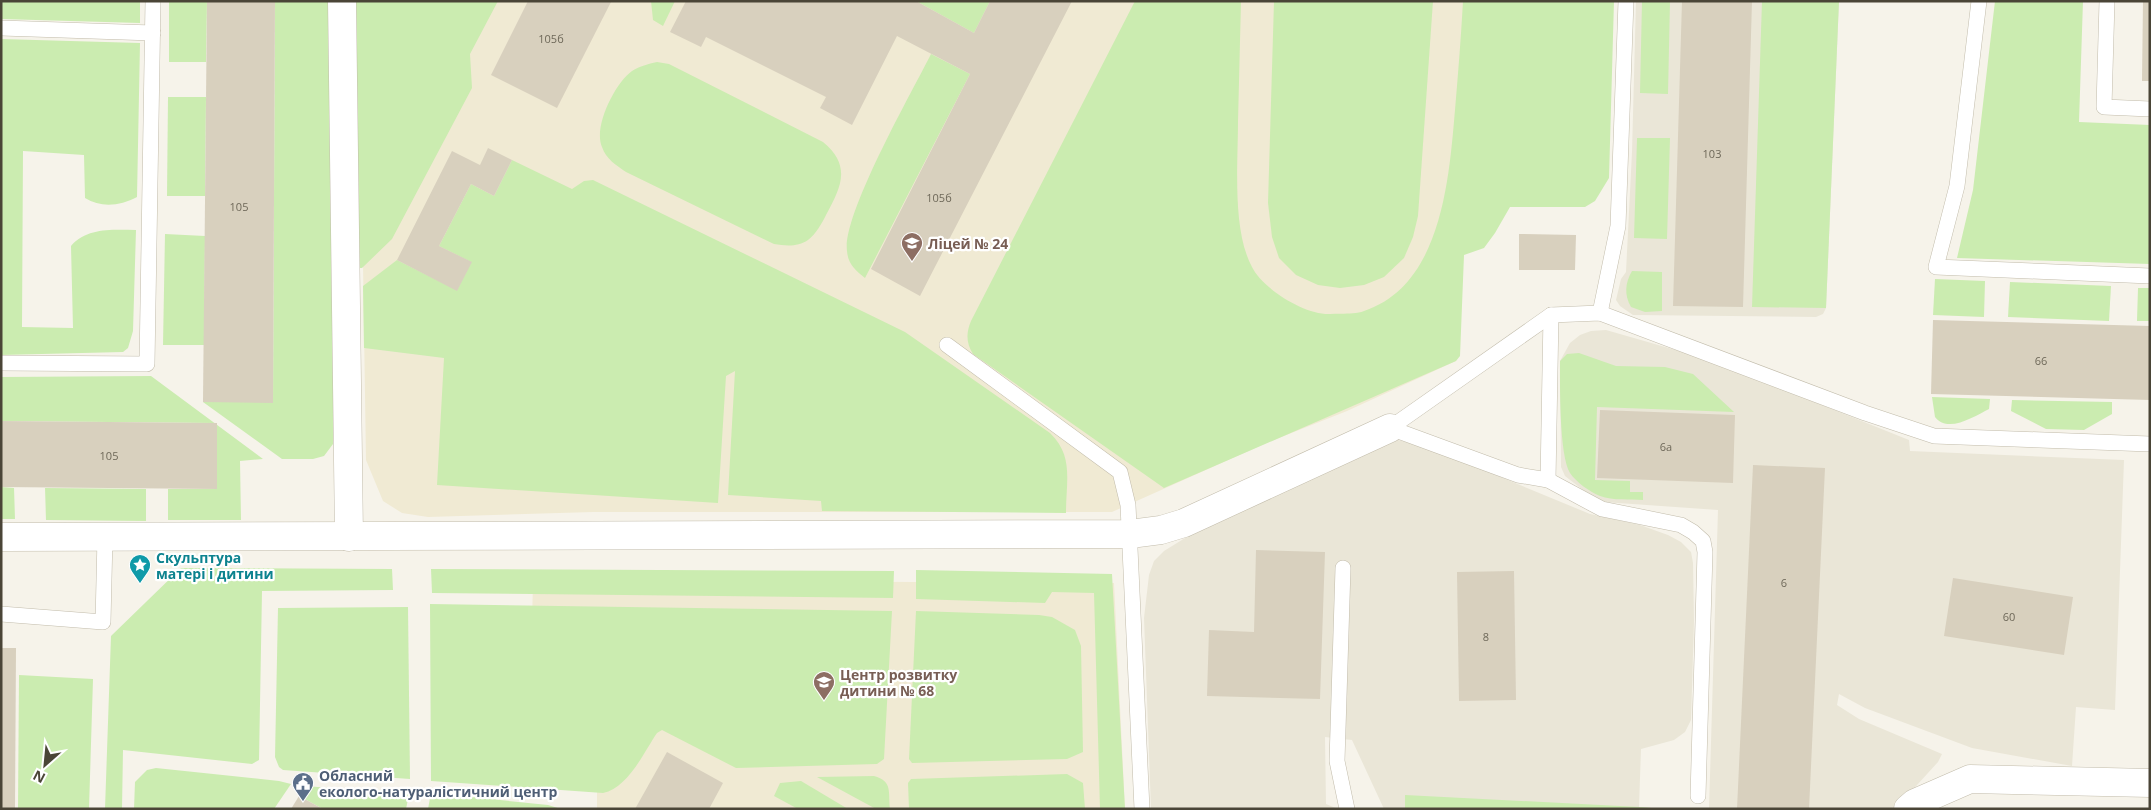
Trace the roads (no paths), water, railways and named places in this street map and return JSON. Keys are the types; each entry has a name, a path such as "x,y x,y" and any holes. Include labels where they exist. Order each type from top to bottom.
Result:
{"street":[{"path":"342,1 349,537"},
{"path":"1,537 1130,534 1161,530 1184,523 1390,428"},
{"path":"1908,809 1915,803 1970,779 2150,783"}],"lane":[{"path":"1,363 147,364 153,1"},
{"path":"1600,313 1618,226 1626,1"},
{"path":"1978,1 1957,186 1936,267 2150,276"},
{"path":"2107,1 2104,106 2150,109"},
{"path":"1,28 153,33"},
{"path":"1390,428 1551,315 1600,313 1865,413 1934,436 2150,444"},
{"path":"1548,480 1551,315"},
{"path":"947,344 1120,472 1128,505 1130,534 1142,809"},
{"path":"1390,428 1518,475 1548,480 1602,509 1681,525 1703,541 1705,552 1698,796"},
{"path":"1,614 103,622 105,537"},
{"path":"1343,568 1337,761 1347,809"}],"place":[{"name":"Ліцей № 24","path":"912,262"},
{"name":"Скульптура матері і дитини","path":"140,584"},
{"name":"Центр розвитку дитини № 68","path":"824,701"},
{"name":"Обласний еколого-натуралістичний центр","path":"303,802"}]}
